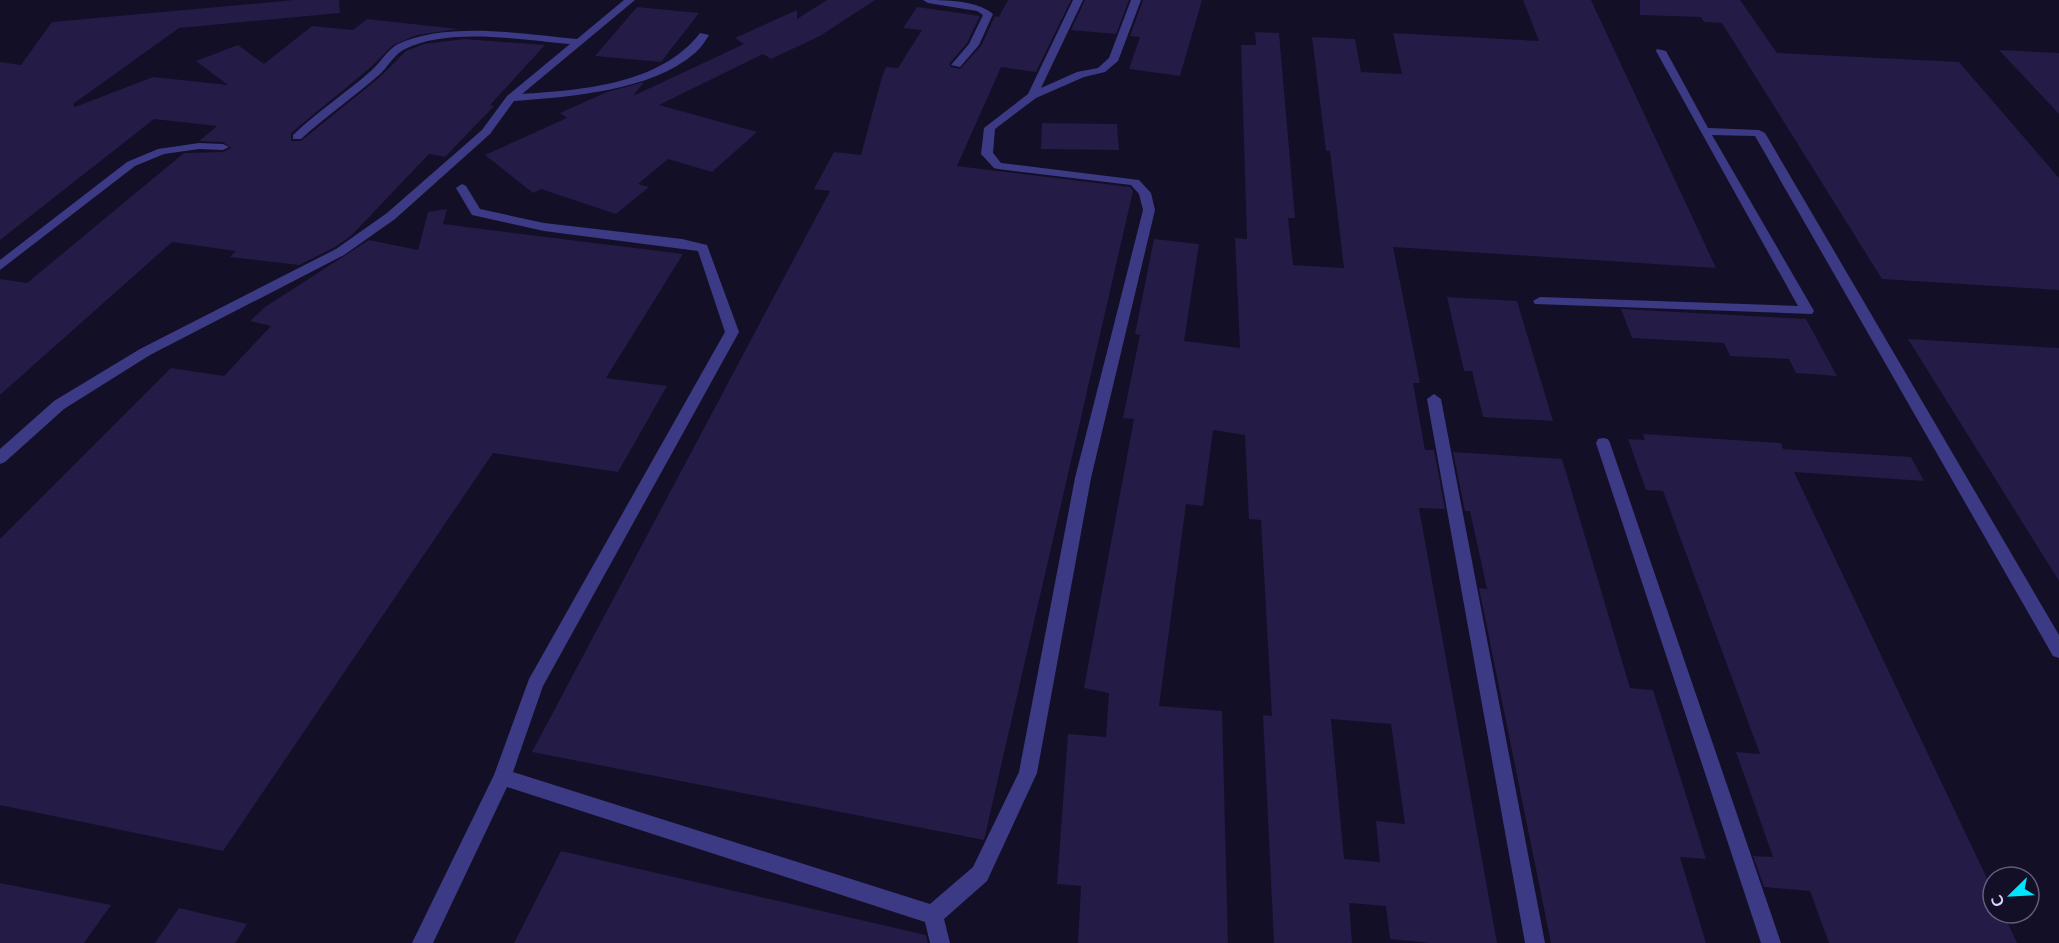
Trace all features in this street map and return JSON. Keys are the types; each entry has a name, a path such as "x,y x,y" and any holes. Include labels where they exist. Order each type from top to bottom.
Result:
{"lane":[{"path":"0,458 59,405 145,352 340,252 391,216 486,132 511,98 630,0"},
{"path":"928,0 980,9 988,14 974,45 956,65"},
{"path":"1032,96 1078,0"},
{"path":"933,915 980,874 1028,773 1083,478 1149,210 1145,193 1135,182 998,166 987,154 990,128 1032,96 1081,74 1101,70 1114,59 1136,0"},
{"path":"297,137 319,116 376,72 400,47 428,39 475,33 577,42"},
{"path":"511,98 561,95 648,75 690,53 704,35"},
{"path":"1540,301 1807,311 1661,51"},
{"path":"1704,131 1758,133 2059,651"},
{"path":"0,266 132,164 162,151 199,146 223,147"},
{"path":"422,943 502,777 535,684 732,332 703,248 681,243 544,227 476,212 462,188"},
{"path":"1434,399 1535,943"},
{"path":"1603,443 1771,943"},
{"path":"502,777 933,915"},
{"path":"933,915 940,943"}],"building":[{"path":"294,0 339,0 340,13 179,28 73,104 75,107 153,77 228,85 196,61 238,45 264,64 312,26 353,30 367,19 458,29 417,35 393,45 370,68 291,133 291,141 301,141 380,77 406,51 424,44 464,39 545,45 490,105 494,106 445,157 429,154 351,236 335,247 299,265 230,257 236,251 172,242 0,395 0,279 27,283 184,153 223,152 231,148 223,142 199,141 217,126 154,119 0,240 0,62 21,65 52,22"},
{"path":"827,0 875,0 820,36 771,59 763,54 659,105 757,132 712,172 668,159 638,184 649,187 616,214 541,189 533,193 485,155 567,118 560,113 607,92 644,82 633,96 744,44 735,38 797,10 797,19"},
{"path":"1008,0 1071,0 1036,72 1001,67 957,166 1130,187 1133,191 984,840 532,752 830,191 814,189 834,152 861,155 886,67 898,68 922,30 903,28 917,7 980,16 967,43 949,64 951,67 960,69 981,46 995,16 999,17"},
{"path":"1085,0 1129,0 1116,34 1071,30"},
{"path":"1143,0 1202,0 1180,76 1129,69 1140,37 1130,36"},
{"path":"1523,0 1591,0 1716,268 1393,247 1420,383 1413,383 1425,450 1434,450 1445,509 1419,508 1497,943 1430,943 1390,939 1386,906 1349,903 1352,943 1274,943 1263,715 1272,716 1261,520 1249,519 1245,435 1213,430 1203,506 1186,504 1159,706 1222,711 1228,943 1078,943 1081,886 1057,884 1068,734 1106,737 1109,693 1084,688 1134,419 1123,418 1140,335 1135,334 1154,239 1199,244 1184,341 1240,348 1235,238 1247,239 1241,45 1256,45 1255,32 1279,33 1295,218 1288,218 1293,265 1344,268 1330,151 1326,151 1312,37 1355,39 1361,72 1402,74 1393,33 1539,41","holes":["1331,719 1391,724 1405,824 1376,821 1380,862 1344,859"]},
{"path":"1640,0 1740,0 1777,53 1959,62 2059,178 2059,290 1882,279 1722,23 1704,22 1701,17 1640,15"},
{"path":"637,7 699,13 661,62 595,56"},
{"path":"1999,50 2059,53 2059,114"},
{"path":"1042,123 1117,124 1119,150 1041,149"},
{"path":"447,209 443,224 683,254 606,378 667,386 618,472 493,453 223,851 0,805 0,539 171,368 224,376 271,326 250,321 265,307 369,240 418,250 428,212"},
{"path":"1447,297 1517,301 1553,421 1483,417 1472,371 1464,371"},
{"path":"1621,309 1806,319 1837,376 1796,373 1789,359 1730,356 1724,343 1632,338"},
{"path":"1908,339 2059,348 2059,581"},
{"path":"1643,434 1781,443 1783,449 1911,457 1924,481 1794,472 1981,866 1981,925 2009,925 2017,943 1829,943 1810,891 1764,887 1753,856 1773,857 1736,752 1760,754 1663,491 1646,490 1628,439 1645,440"},
{"path":"1453,452 1562,459 1630,688 1653,690 1706,859 1680,857 1706,943 1551,943 1479,588 1487,589 1470,511 1465,511"},
{"path":"561,851 926,935 928,943 514,943"},
{"path":"0,883 111,905 84,943 0,943"},
{"path":"179,908 247,924 235,943 155,943"}]}
